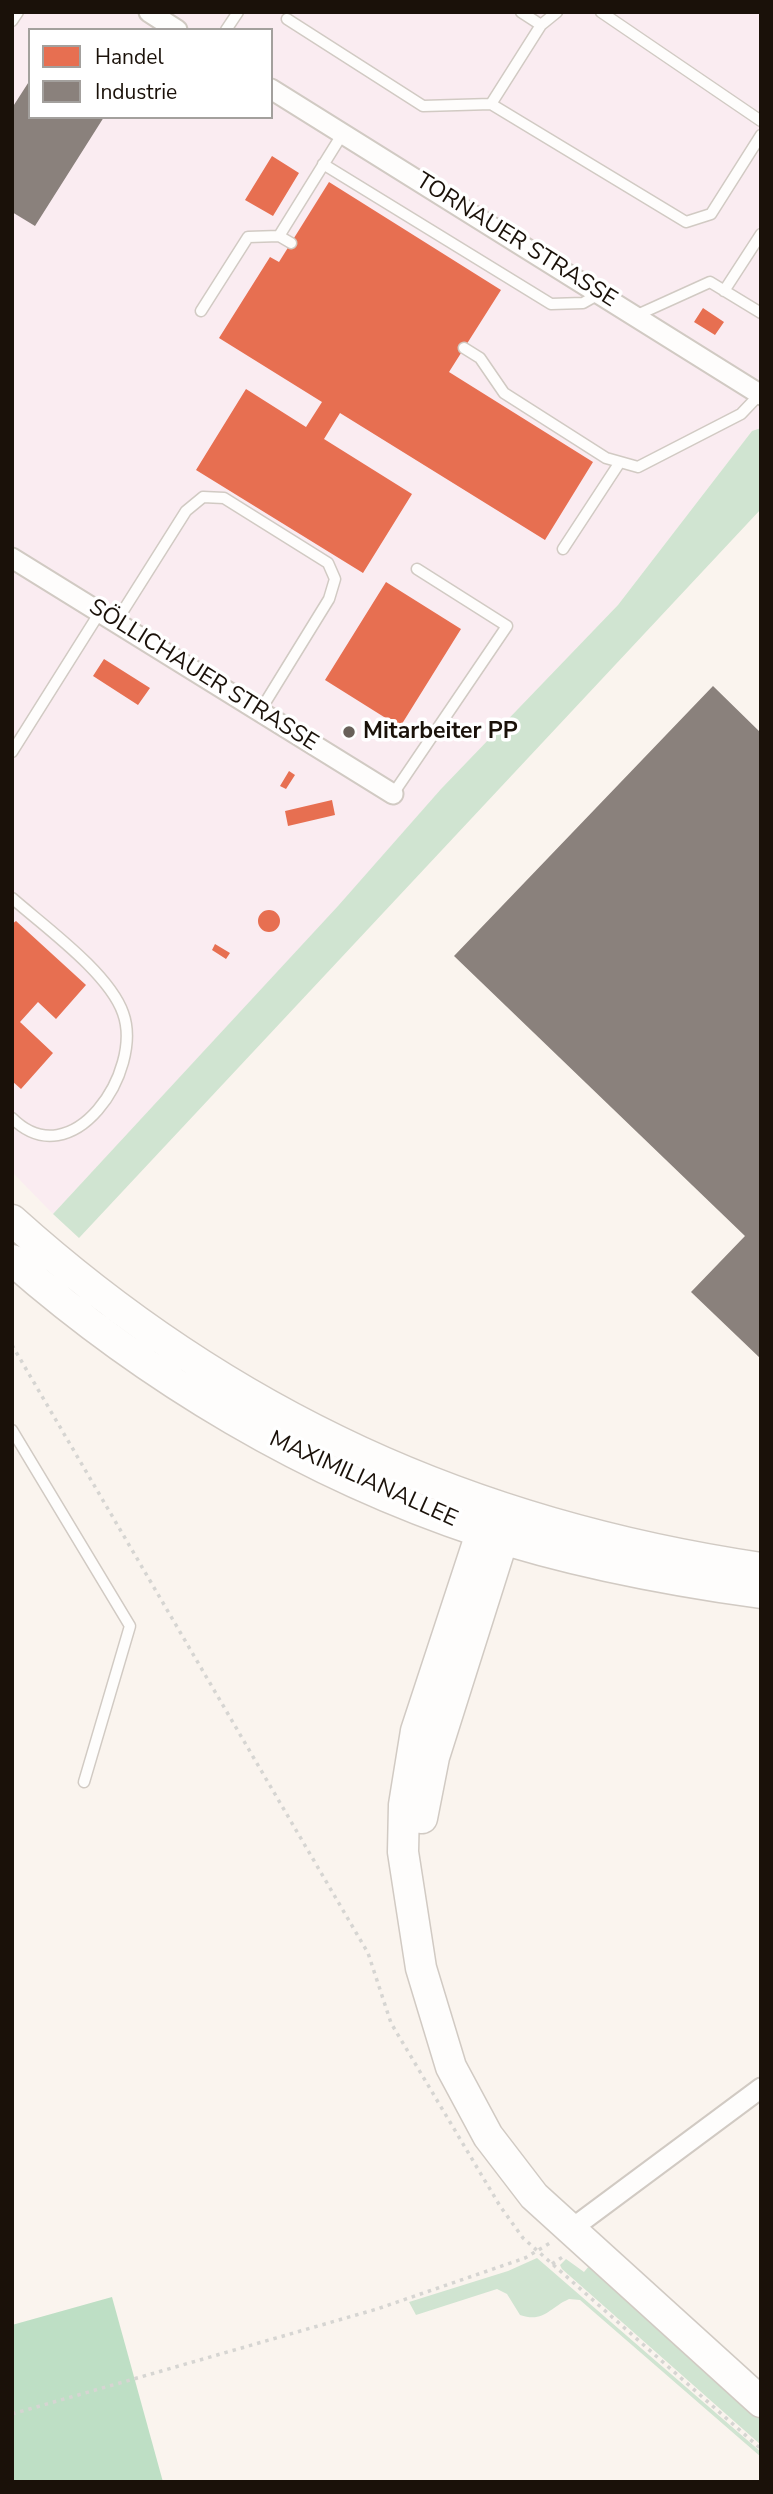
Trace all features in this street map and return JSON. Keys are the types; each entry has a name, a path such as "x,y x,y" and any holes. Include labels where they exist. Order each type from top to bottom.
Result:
{"main road":[{"name":"MAXIMILIANALLEE","path":"12,1220 50,1255 120,1310 240,1390 496,1522"},
{"name":"MAXIMILIANALLEE","path":"12,1260 107,1337 219,1411 333,1472 496,1522 647,1574 761,1593"},
{"path":"761,1568 496,1522 434,1757 411,1891 421,1968 451,2067 472,2111 506,2161 534,2196 761,2402"}],"street":[{"path":"149,12 174,28"},
{"name":"TORNAUER STRASSE","path":"273,90 761,394"},
{"name":"SÖLLICHAUER STRASSE","path":"12,558 394,794"},
{"path":"570,2230 761,2088"}],"lane":[{"path":"12,21 18,12"},
{"path":"227,28 238,12"},
{"path":"521,12 541,25"},
{"path":"491,104 541,25 557,12"},
{"path":"601,12 761,121"},
{"path":"287,19 423,106 491,104 686,222 711,214 761,135"},
{"path":"279,236 343,134"},
{"path":"323,164 551,304 583,303 600,294"},
{"path":"724,291 761,234"},
{"path":"201,312 248,237 279,236 291,243"},
{"path":"635,316 710,282 761,313"},
{"path":"464,348 480,358 504,393 606,458 638,467 741,414 761,394"},
{"path":"563,549 620,462"},
{"path":"12,752 186,511 203,498 225,498 328,563 335,579 329,599 260,711"},
{"path":"394,794 507,626 417,569"},
{"path":"12,898 111,988 124,1016 128,1048 118,1079 79,1129 50,1138 24,1130 12,1118"},
{"path":"12,1430 130,1626 84,1782"}],"path":[{"path":"12,1345 368,1953"},
{"path":"12,2414 377,2309 525,2258 537,2251 761,2449"}],"shaded area":[{"path":"12,12 761,12 761,428 752,431 618,605 441,789 339,906 53,1214 12,1172"}],"green space":[{"path":"761,428 761,509 79,1238 53,1214 338,906 441,789 618,605 752,431"},
{"path":"537,2258 761,2452 761,2457 580,2300 569,2299 535,2317 520,2315 507,2294 497,2289 416,2315 409,2302 508,2271"},
{"path":"566,2259 584,2272 589,2266 761,2417 761,2445 562,2269 560,2265"},
{"path":"112,2297 163,2482 12,2482 12,2325"}],"building: Handel":[{"path":"272,156 299,173 273,216 245,200"},
{"path":"329,182 501,290 449,372 593,462 545,540 340,413 324,439 412,494 363,573 196,470 246,389 306,427 322,402 219,338 270,257 279,262"},
{"path":"703,308 724,322 715,335 694,322"},
{"path":"386,582 461,629 400,727 325,680"},
{"path":"104,659 150,688 138,705 93,676"},
{"path":"289,771 295,775 286,789 280,786"},
{"path":"332,800 335,815 288,826 285,811"},
{"path":"269,910 277,913 280,921 277,929 269,932 261,929 258,921 261,913"},
{"path":"16,921 86,985 56,1019 38,1002 20,1022 53,1053 21,1089 12,1081 12,924"},
{"path":"215,944 230,953 226,959 212,950"}],"building: Industrie":[{"path":"28,83 28,119 103,119 35,226 12,212 12,108"},
{"path":"713,686 761,733 761,1359 691,1292 745,1236 454,956"}],"place":[{"name":"Mitarbeiter PP","path":"349,732"}]}
